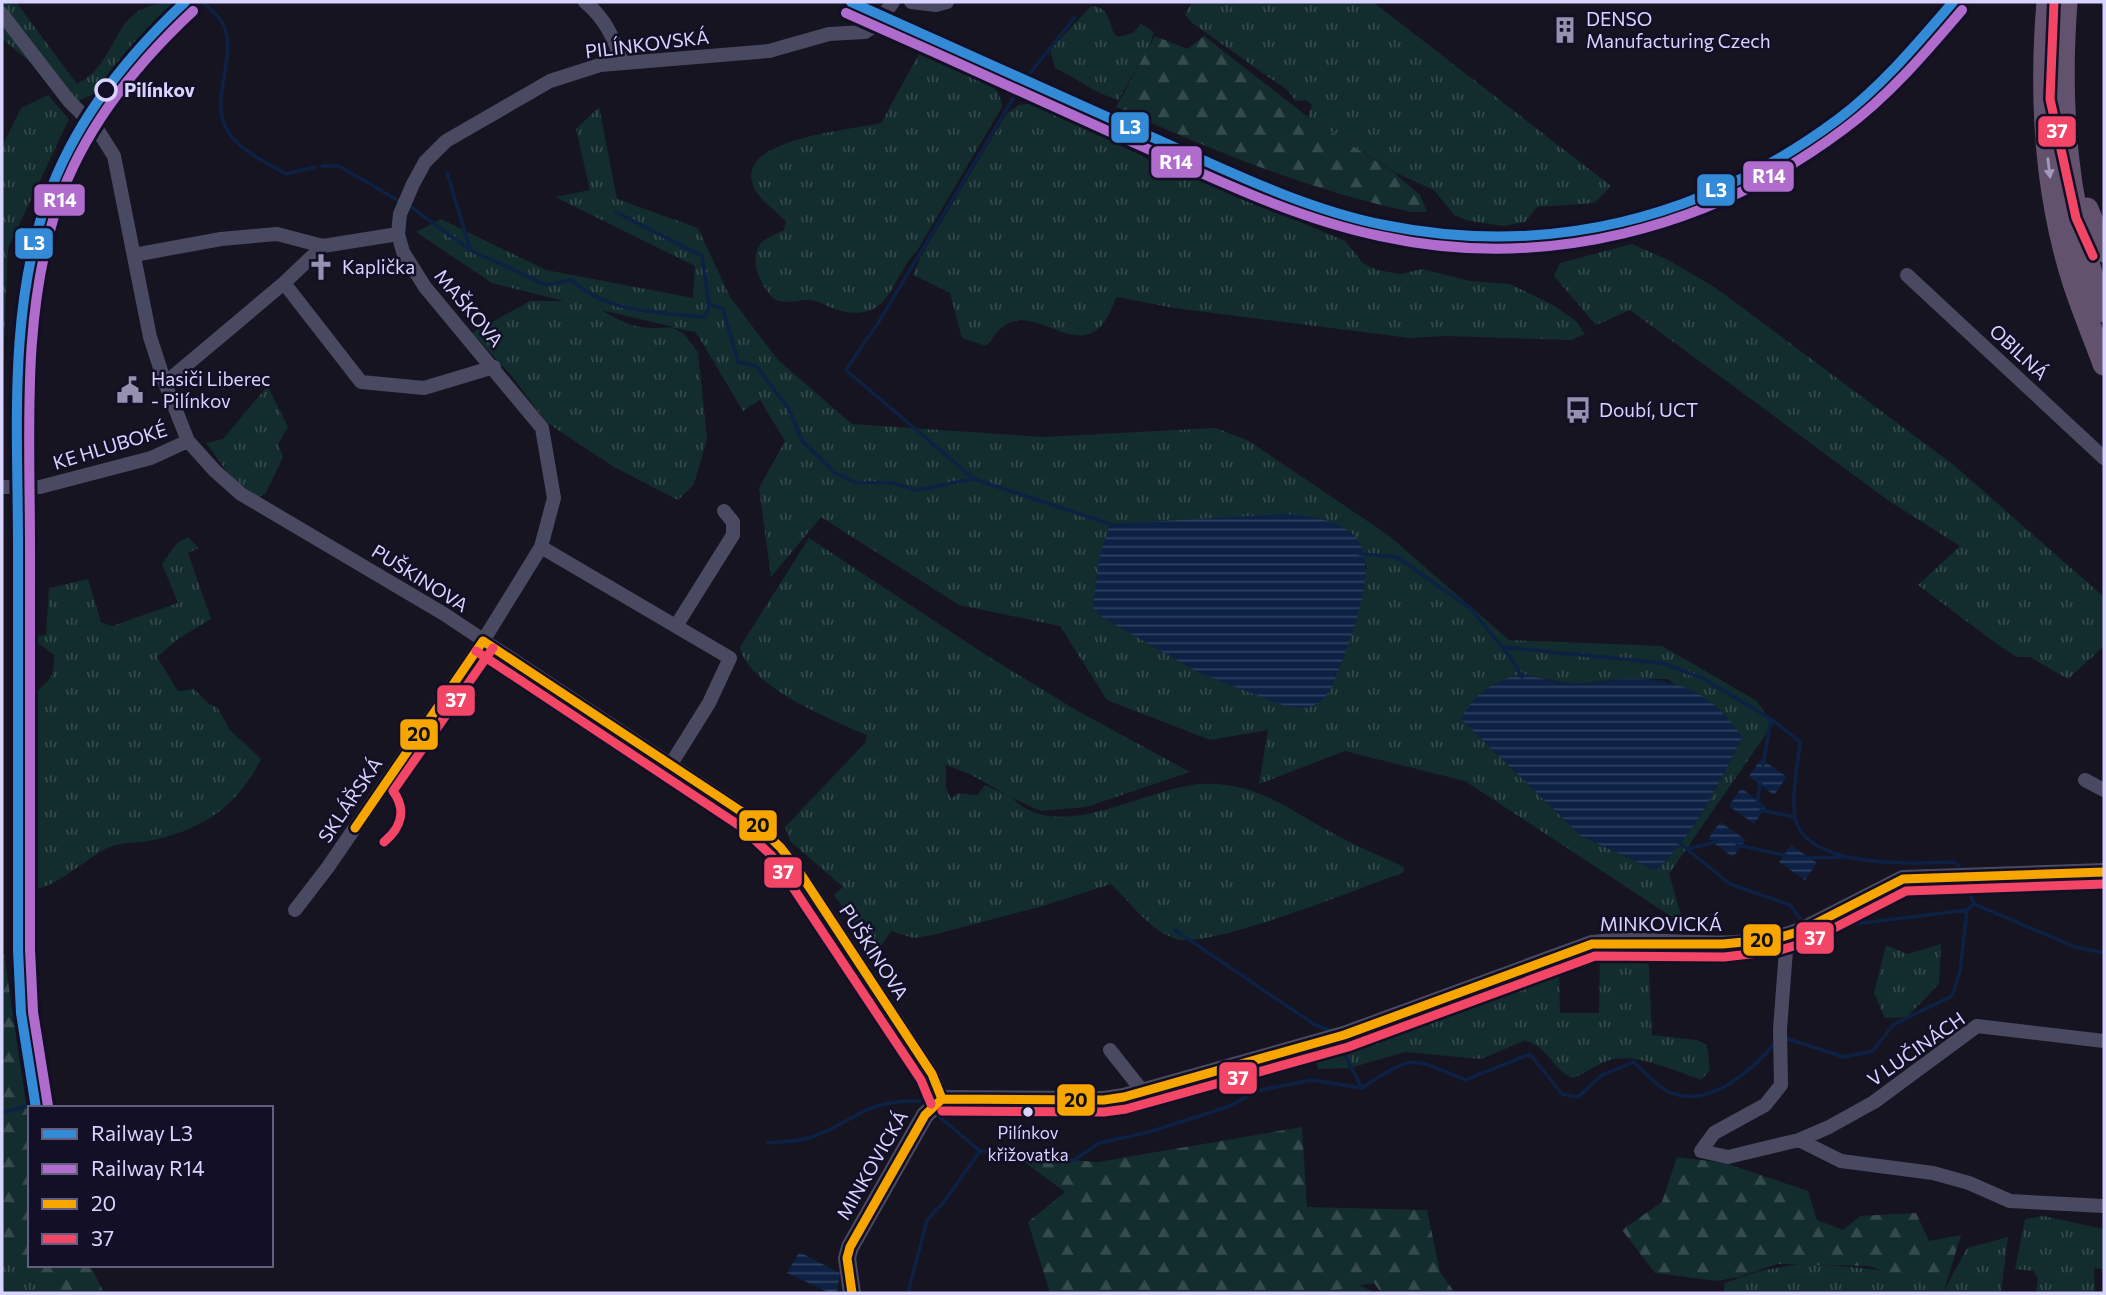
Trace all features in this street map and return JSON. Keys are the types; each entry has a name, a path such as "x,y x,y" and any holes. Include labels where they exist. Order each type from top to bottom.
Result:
{"highway":[{"path":"2048,2 2043,94 2053,197 2074,282 2104,363"},
{"path":"2066,2 2062,97 2072,195 2091,276 2104,311"},
{"path":"2062,97 2085,204 2104,251"}],"street":[{"path":"585,2 603,20 615,40 622,63"},
{"name":"PILÍNKOVSKÁ","path":"398,234 400,214 425,162 446,141 550,81 600,65 769,51 829,34 865,32 876,25 893,2"},
{"path":"911,2 936,5 947,2"},
{"name":"PUŠKINOVA","path":"2,14 69,101 97,129 114,156 150,337 164,383 188,441 241,494 433,607 748,816 781,848 800,873 932,1074 942,1099"},
{"path":"134,255 221,239 278,234 323,246 398,234"},
{"name":"MAŠKOVA","path":"398,234 403,252 425,287 542,428 554,498 541,547 483,641"},
{"path":"164,383 284,283 323,246"},
{"name":"OBILNÁ","path":"1907,275 2104,458"},
{"name":"MAŠKOVA","path":"284,283 361,382 424,388 494,368"},
{"name":"KE HLUBOKÉ","path":"2,487 40,487 151,458 188,441"},
{"path":"676,626 733,535 733,522 724,511"},
{"path":"541,547 730,658 709,703 670,764"},
{"name":"SKLÁŘSKÁ","path":"295,910 328,867 483,641"},
{"path":"2085,780 2104,790"},
{"name":"MINKOVICKÁ","path":"852,1293 847,1258 850,1247 925,1115 942,1099 1104,1100 1144,1093 1345,1035 1592,944 1616,941 1725,946 1787,937 1903,879 2104,872"},
{"name":"V LUČINÁCH","path":"1787,937 1780,1030 1781,1085 1765,1105 1714,1133 1701,1152 1728,1157 1799,1139 1874,1102 1977,1026 2104,1041"},
{"path":"1110,1050 1144,1093"},
{"path":"1799,1139 1820,1147 1841,1161 1933,1174 1969,1183 2010,1200 2104,1206"}],"green space":[{"path":"2,2 16,2 77,84 103,61 127,21 139,11 155,4 178,2 133,45 96,93 78,101 2,39"},
{"path":"1192,2 1373,2 1611,186 1595,203 1537,207 1525,222 1504,226 1469,221 1454,215 1434,190 1394,172 1308,117 1312,105 1306,100 1296,101 1287,90 1191,22 1185,14"},
{"path":"1091,6 1104,11 1118,37 1133,33 1141,24 1154,32 1149,48 1118,100 1055,68 1050,50"},
{"path":"1155,36 1187,49 1204,36 1308,117 1393,172 1420,195 1427,212 1411,212 1373,203 1297,180 1224,153 1116,107"},
{"path":"920,52 963,67 985,79 993,86 1002,107 917,251 881,304 871,310 858,313 841,311 816,301 785,302 774,299 758,274 756,253 759,246 770,236 784,230 786,222 755,190 752,169 761,156 800,139 881,123"},
{"path":"48,95 69,119 8,248 2,391 2,146 21,108"},
{"path":"1036,103 1174,172 1216,186 1345,241 1363,263 1377,270 1401,274 1422,269 1470,281 1510,284 1553,305 1576,321 1585,334 1571,340 1445,336 1410,338 1174,308 1117,297 1101,326 1090,333 1068,334 1020,320 1006,325 986,346 962,338 950,293 913,275 921,256 1007,113 1019,105"},
{"path":"599,107 617,199 698,228 730,297 778,360 852,424 1042,437 1216,428 1249,441 1388,535 1509,640 1662,646 1757,701 1773,724 1669,874 1684,925 1465,781 1345,751 1259,784 1268,730 1210,740 1107,700 1060,626 959,605 821,517 771,577 759,488 785,441 760,400 743,411 696,332 674,328 684,334 698,352 707,439 694,484 678,500 614,467 546,422 511,375 472,333 530,301 564,301 492,283 416,232 441,219 546,270 693,298 695,266 555,197 590,190 576,129","holes":["601,310 674,327 635,326","1313,517 1350,533 1360,547 1367,570","1521,674 1573,684 1623,679 1668,679 1742,737 1693,826 1655,870 1581,836 1462,720"]},
{"path":"1632,244 1668,260 1716,288 1955,466 2104,597 2104,646 2068,679 2030,657 2017,657 2001,647 1918,585 1960,546 1889,501 1630,310 1596,325 1554,276 1560,263"},
{"path":"266,388 269,389 288,427 278,444 283,457 266,493 259,497 233,480 206,443 223,439"},
{"path":"188,537 199,548 188,553 211,619 178,639 157,657 178,691 194,689 209,704 217,707 230,730 261,759 241,791 201,823 168,837 112,846 60,879 32,889 29,886 27,774 34,695 50,678 53,670 54,655 37,642 38,636 46,635 49,588 88,579 101,622 112,626 178,603 162,564 177,543"},
{"path":"809,538 986,655 1076,710 1190,772 1086,807 1041,811 1012,798 1031,811 1053,816 1077,816 1199,784 1238,787 1272,799 1344,839 1404,867 1403,873 1252,926 1194,940 1176,939 1158,930 1111,884 1046,905 933,935 913,938 891,931 871,961 857,927 834,895 843,887 790,841 785,827 865,743 867,735 813,711 774,688 746,661 740,647","holes":["946,765 970,774 1005,794 985,785 977,795 958,793 951,799 946,788"]},
{"path":"2,940 28,1117 28,1267 91,1267 104,1293 43,1293 2,1249"},
{"path":"1941,944 1939,984 1907,1017 1885,1018 1874,993 1886,945 1907,954"},
{"path":"1648,949 1652,1035 1697,1040 1707,1045 1710,1070 1701,1080 1658,1065 1624,1058 1603,1063 1573,1078 1560,1070 1539,1047 1524,1041 1481,1059 1405,1052 1350,1068 1318,1069 1314,1055 1543,969 1559,968 1560,1013 1599,1013 1600,952"},
{"path":"1302,1127 1307,1207 1427,1210 1440,1272 1455,1293 1381,1293 1374,1283 1320,1293 1050,1293 1028,1222 1065,1192 1016,1156 1098,1162"},
{"path":"1677,1157 1725,1163 1808,1191 1817,1220 1843,1230 1860,1216 1916,1213 1929,1241 1961,1235 1944,1291 1938,1293 1921,1283 1870,1266 1777,1264 1739,1277 1717,1281 1655,1273 1622,1230 1662,1202"},
{"path":"2043,1216 2104,1229 2103,1269 2094,1268 2095,1293 2036,1293 2038,1279 2034,1271 2015,1269 2025,1219"},
{"path":"2008,1237 2001,1293 1943,1293 1967,1248"},
{"path":"2,1249 43,1293 2,1293"},
{"path":"1801,1264 1853,1267 1891,1273 1925,1284 1938,1293 1723,1293 1725,1283 1759,1271"},
{"path":"1357,1284 1375,1293 1323,1293"}],"water":[{"path":"1287,514 1327,521 1349,531 1360,545 1365,563 1360,607 1332,688 1322,701 1308,708 1285,706 1199,673 1102,617 1093,608 1099,559 1110,524"},
{"path":"1521,674 1568,683 1641,679 1676,684 1705,698 1718,708 1742,737 1693,826 1655,870 1581,836 1461,719 1478,695 1501,681"},
{"path":"1761,759 1787,777 1774,795 1749,776"},
{"path":"1741,788 1766,807 1754,824 1729,806"},
{"path":"1720,822 1746,840 1733,857 1708,839"},
{"path":"1791,845 1817,863 1805,880 1779,862"},
{"path":"799,1252 840,1273 837,1291 830,1293 787,1273"}],"waterway":[{"path":"202,2 220,19 227,38 228,51 221,103 222,116 231,136 253,155 286,174 315,167"},
{"path":"974,479 846,370 880,320 1023,82 1075,17"},
{"path":"322,166 339,166 399,201"},
{"path":"447,173 470,248"},
{"path":"411,207 470,250 546,285 572,280 601,299 652,312 705,317 709,304 723,309 738,362 756,366 789,409 802,441 835,473 857,483 892,483 916,490 974,479 1113,525"},
{"path":"616,212 702,256 709,304"},
{"path":"1360,554 1397,557 1470,608 1511,658 1522,677"},
{"path":"1502,647 1662,663 1702,678 1771,719 1800,742 1794,790 1795,817 1803,834 1818,846 1839,855 1863,860 1954,862 1959,866"},
{"path":"1763,765 1771,719"},
{"path":"1757,803 1761,780"},
{"path":"1761,810 1795,817"},
{"path":"1677,841 1730,884 1790,905 1802,921"},
{"path":"1687,849 1716,842"},
{"path":"1737,845 1788,856"},
{"path":"1806,858 1844,857"},
{"path":"1965,882 1974,904"},
{"path":"1788,1039 1844,1057 1873,1051 1893,1025 1952,996 1960,972 1967,910 1974,904 2075,947 2104,953"},
{"path":"1822,928 1967,910"},
{"path":"1175,930 1315,1025 1332,1031"},
{"path":"908,1293 927,1220 944,1202 980,1151 1074,1160 1099,1143 1149,1132 1227,1107 1260,1090 1312,1080 1362,1088 1392,1069 1412,1062 1433,1066 1465,1080 1530,1054 1562,1094 1578,1097 1602,1075 1634,1062 1665,1090 1692,1096 1706,1094 1732,1082 1775,1043"},
{"path":"1341,1047 1362,1088"},
{"path":"768,1143 812,1137 873,1107 920,1101"},
{"path":"2,1113 41,1102 53,1106"},
{"path":"935,1113 980,1151"}],"rail line":[{"name":"L3","path":"36,1106 21,1013 18,949 17,415 26,285 47,200 72,144 104,92 123,68 185,2"},
{"name":"L3","path":"851,2 1296,199 1384,225 1445,234 1505,236 1564,232 1622,222 1678,205 1733,183 1786,154 1837,120 1869,94 1953,2"},
{"name":"R14","path":"846,13 1284,208 1380,236 1442,246 1503,249 1564,244 1624,233 1682,216 1738,193 1793,164 1861,116 1906,73 1962,10"},
{"name":"R14","path":"48,1106 33,1012 30,949 29,417 38,288 58,204 82,149 132,76 193,11"}],"transit line":[{"name":"37","path":"2054,2 2050,99 2076,218 2093,256"},
{"name":"20","path":"483,641 748,816 781,848 932,1074 942,1099"},
{"name":"20","path":"355,828 483,641"},
{"name":"37","path":"384,842 395,831 400,818 400,805 393,791 493,648"},
{"name":"37","path":"476,651 740,826 772,856 921,1080 931,1104"},
{"name":"20","path":"852,1293 847,1258 850,1247 925,1115 942,1099 1104,1100 1124,1097 1344,1035 1592,944 1723,944 1775,939 1801,931 1903,879 2104,872"},
{"name":"37","path":"942,1111 1104,1112 1126,1109 1348,1047 1595,956 1724,957 1777,951 1807,942 1906,891 2104,884"}],"place":[{"name":"DENSO Manufacturing Czech","path":"1565,30"},
{"name":"Pilínkov","path":"106,90"},
{"name":"Kaplička","path":"321,267"},
{"name":"Hasiči Liberec - Pilínkov","path":"130,390"},
{"name":"Doubí, UCT","path":"1578,410"},
{"name":"Pilínkov křižovatka","path":"1028,1112"}]}
